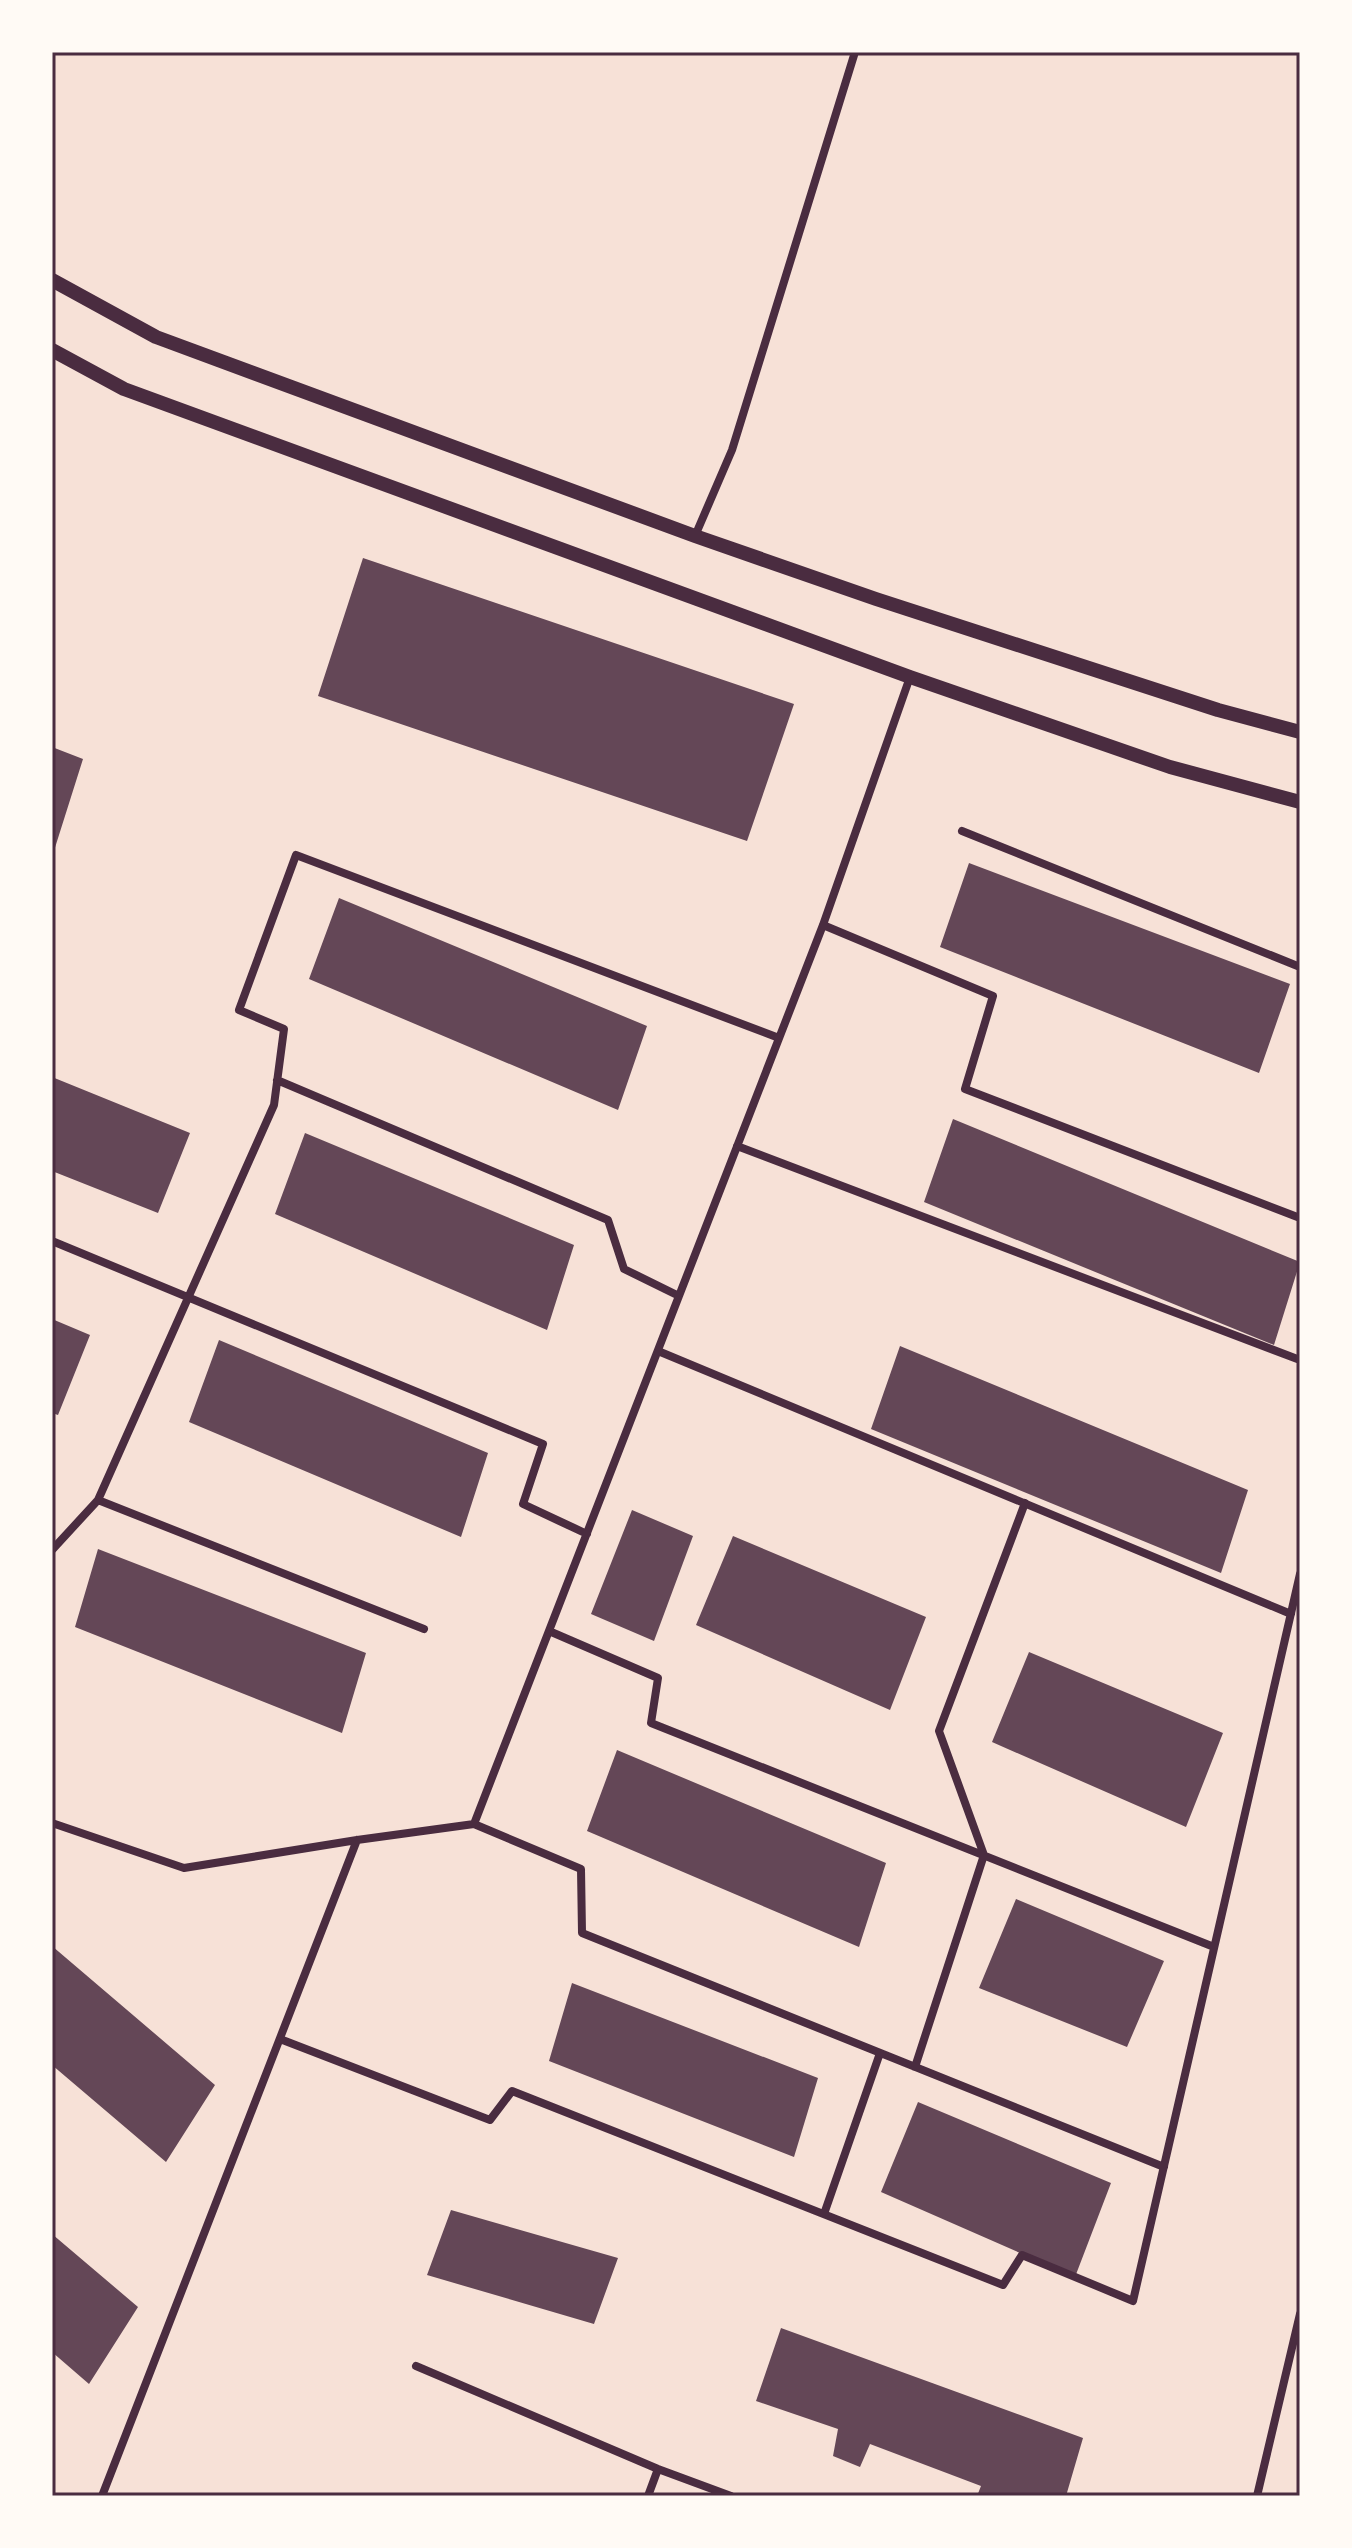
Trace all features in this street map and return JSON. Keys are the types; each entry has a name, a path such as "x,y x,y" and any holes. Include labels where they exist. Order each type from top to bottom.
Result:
{"street":[{"path":"695,536 732,450 855,52"},
{"path":"52,280 156,337 695,536 876,599 1218,710 1300,732"},
{"path":"52,350 124,389 910,677 1170,767 1300,802"},
{"path":"474,1824 823,925 910,677"},
{"path":"962,831 1300,967"},
{"path":"52,1550 98,1500 274,1105 284,1029 239,1010 296,855 779,1038"},
{"path":"823,925 993,996 965,1089 1300,1218"},
{"path":"277,1080 608,1220 624,1269 679,1296"},
{"path":"737,1146 1300,1360"},
{"path":"52,1241 543,1444 523,1504 587,1534"},
{"path":"658,1351 1291,1614"},
{"path":"98,1500 424,1629"},
{"path":"915,2067 984,1855 939,1731 1025,1503"},
{"path":"280,2039 490,2120 512,2091 1003,2285 1022,2255 1133,2301 1300,1574"},
{"path":"549,1631 658,1678 651,1723 1214,1947"},
{"path":"52,1823 184,1868 474,1824 581,1869 582,1933 1164,2167"},
{"path":"102,2496 357,1840"},
{"path":"824,2214 880,2053"},
{"path":"1257,2496 1300,2314"},
{"path":"416,2366 658,2469 731,2496"},
{"path":"648,2496 658,2469"}],"building":[{"path":"363,558 794,704 747,841 318,696"},
{"path":"52,747 83,759 53,854 52,854"},
{"path":"969,863 1290,984 1259,1073 940,947"},
{"path":"339,898 647,1026 618,1110 309,979"},
{"path":"52,1077 190,1133 158,1213 52,1171"},
{"path":"953,1119 1300,1262 1274,1345 924,1202"},
{"path":"305,1133 574,1245 547,1330 275,1214"},
{"path":"52,1319 90,1335 58,1415 52,1413"},
{"path":"219,1340 488,1453 461,1537 189,1422"},
{"path":"900,1346 1248,1490 1221,1573 871,1429"},
{"path":"632,1510 693,1536 654,1641 591,1614"},
{"path":"733,1536 926,1617 890,1710 696,1625"},
{"path":"98,1549 366,1653 342,1733 75,1627"},
{"path":"1029,1652 1223,1733 1186,1827 992,1742"},
{"path":"617,1750 886,1863 859,1947 587,1831"},
{"path":"1016,1899 1164,1961 1127,2047 979,1988"},
{"path":"52,1946 215,2085 166,2162 52,2065"},
{"path":"572,1983 818,2078 794,2157 549,2061"},
{"path":"918,2102 1111,2183 1075,2277 881,2192"},
{"path":"451,2210 618,2258 594,2324 427,2275"},
{"path":"52,2234 138,2307 89,2384 52,2352"},
{"path":"781,2328 1083,2438 1066,2496 977,2496 981,2486 870,2444 860,2467 833,2456 838,2429 756,2401"}]}
